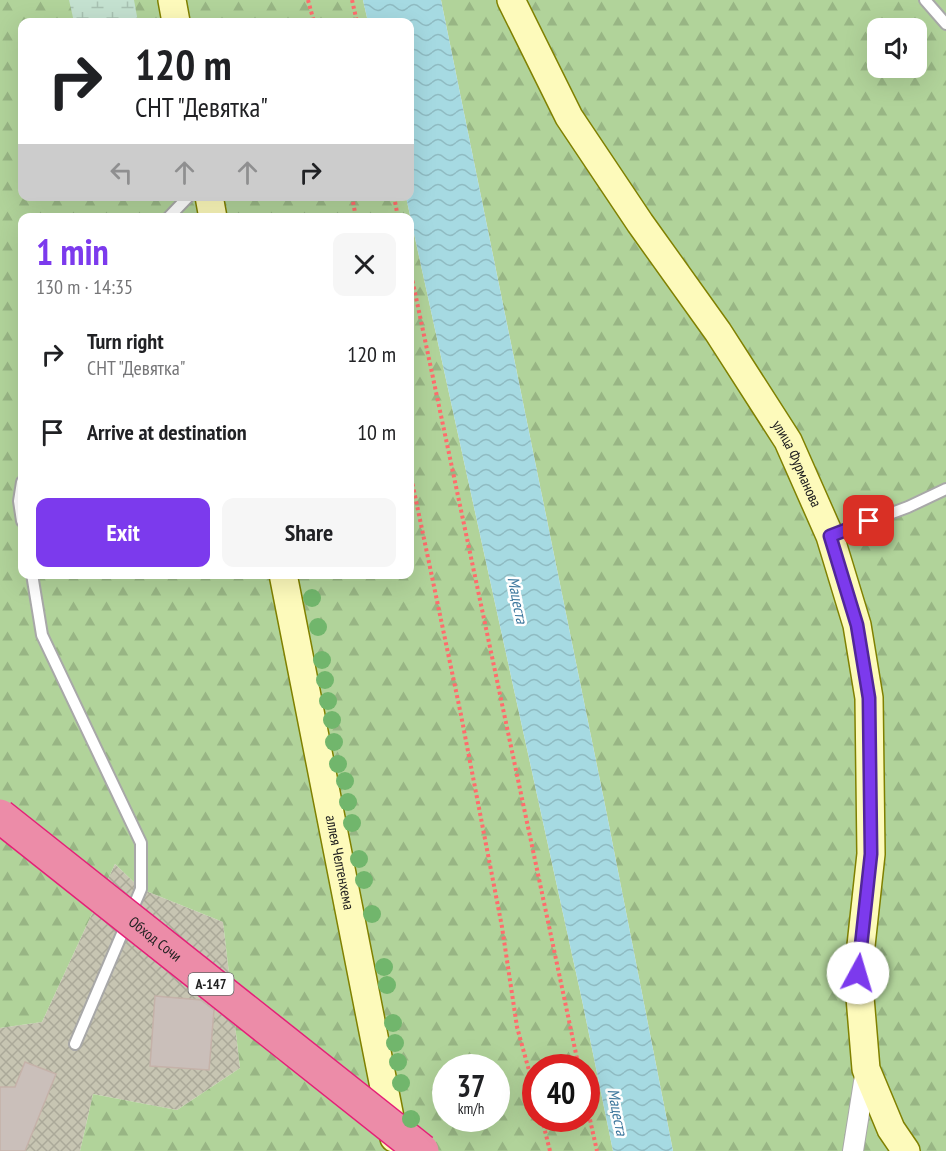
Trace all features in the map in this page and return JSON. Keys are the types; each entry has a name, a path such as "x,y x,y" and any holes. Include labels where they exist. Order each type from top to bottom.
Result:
{"highway":[{"name":"Обход Сочи","path":"0,816 422,1151"}],"street":[{"path":"172,0 175,18"},
{"name":"улица Фурманова","path":"510,0 568,117 718,332 788,441 830,536 857,625 869,698 871,854 858,973 866,1069 891,1129 906,1151"},
{"name":"аллея Челтенхема","path":"284,579 397,1151"},
{"path":"853,1151 866,1069"}],"lane":[{"path":"925,0 946,24"},
{"path":"173,213 184,201"},
{"path":"830,536 908,507 946,489"},
{"path":"33,579 42,635 141,843 141,889 75,1044"}],"path":[{"path":"308,0 313,18"},
{"path":"352,0 356,18"},
{"path":"414,288 576,1054"},
{"path":"414,491 502,927 517,1026 525,1054"},
{"path":"545,1132 550,1151"},
{"path":"593,1132 597,1151"}],"shaded area":[{"path":"115,864 141,889 223,922 240,1068 177,1110 93,1094 80,1151 0,1151 0,1028 42,1022"}],"green space":[{"path":"0,0 363,0 367,18 18,18 18,201 407,201 410,213 18,213 18,579 414,579 414,234 593,1054 522,1054 522,1132 600,1132 600,1088 613,1151 80,1151 93,1094 177,1110 240,1068 223,922 141,889 115,864 42,1022 0,1028"},
{"path":"69,0 134,0 137,18 73,18"},
{"path":"441,0 946,0 946,1151 673,1151"}],"water":[{"name":"Мацеста","path":"363,0 441,0 673,1151 613,1151 600,1088 600,1054 593,1054 414,234 414,213 410,213 407,201 414,201 414,18 367,18"}],"building":[{"path":"155,996 201,1000 214,1010 209,1070 150,1066"},
{"path":"25,1062 56,1074 25,1151 0,1151 0,1087 15,1087"}],"route":[{"path":"858,973 871,854 869,698 857,625 830,536 869,521"}]}
